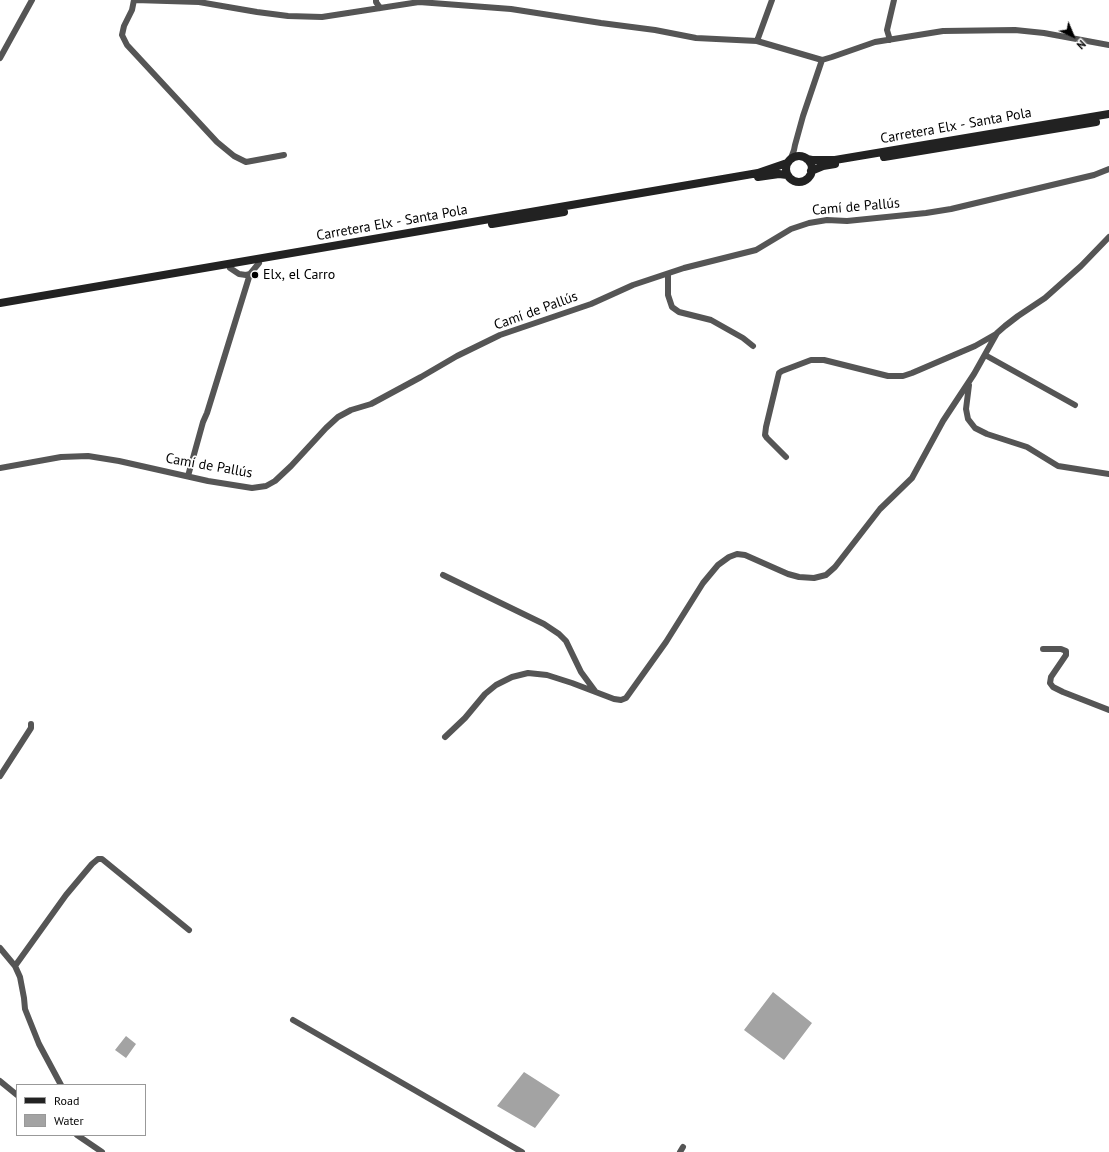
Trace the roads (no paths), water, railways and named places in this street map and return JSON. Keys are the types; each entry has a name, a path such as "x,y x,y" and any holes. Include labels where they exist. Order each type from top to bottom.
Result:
{"main road":[{"name":"Carretera Elx - Santa Pola","path":"0,303 758,173 796,157 812,160 835,160 1109,114"},
{"name":"Carretera Elx - Santa Pola","path":"811,171 823,166 912,153 1109,119"},
{"path":"796,157 810,162 811,171 808,178 800,182 792,180 787,175 786,167 796,157"},
{"name":"Carretera Elx - Santa Pola","path":"0,307 525,219 779,174 787,175"}],"street":[{"path":"0,58 32,0"},
{"path":"284,154 246,162 234,156 218,142 127,45 122,35 124,26 132,10 134,0 199,2 258,12 308,17 322,17 418,2 511,9 655,30 690,37 757,41 822,60 875,42 943,31 1014,30 1044,33 1109,45"},
{"path":"376,0 380,8"},
{"path":"757,41 772,0"},
{"path":"890,40 887,30 894,0"},
{"path":"796,157 795,145 822,60"},
{"name":"Camí de Pallús","path":"0,468 61,457 88,456 119,461 208,481 252,488 266,486 275,481 291,466 338,417 351,410 372,404 457,356 500,335 591,304 633,285 684,268 756,250 791,229 809,223 828,220 847,221 951,209 1087,176 1109,169"},
{"path":"786,458 765,435 779,373 811,360 824,360 888,376 903,376 912,373 975,346 997,333 1045,298 1081,266 1109,237"},
{"path":"188,476 203,422 250,274 259,263"},
{"path":"230,268 239,274 250,274"},
{"path":"668,274 668,295 672,307 678,312 711,320 743,338 753,346"},
{"path":"445,737 465,718 485,694 496,685 512,677 528,673 547,675 614,699 621,700 626,698 678,624 703,583 718,565 729,557 737,554 745,555 788,574 799,577 814,578 826,575 835,567 876,514 912,478 943,421 970,381 997,333"},
{"path":"985,355 1076,405"},
{"path":"970,381 966,409 968,419 976,428 987,434 1027,447 1058,466 1109,474"},
{"path":"443,575 544,624 559,634 566,641 581,672 596,692"},
{"path":"1043,649 1066,651 1066,655 1051,677 1050,683 1053,687 1109,710"},
{"path":"0,776 31,728 31,724"},
{"path":"15,966 66,895 98,859 102,859 189,930"},
{"path":"0,948 15,966 20,977 25,1009 39,1044 60,1084"},
{"path":"293,1020 519,1152"},
{"path":"0,1081 16,1094"},
{"path":"78,1136 102,1152"},
{"path":"85,1136 88,1143"}],"water":[{"path":"773,992 812,1023 784,1060 744,1030"},
{"path":"126,1036 136,1044 126,1058 115,1050"},
{"path":"524,1072 560,1095 535,1128 497,1106"}],"place":[{"name":"Elx, el Carro","path":"255,275"}]}
